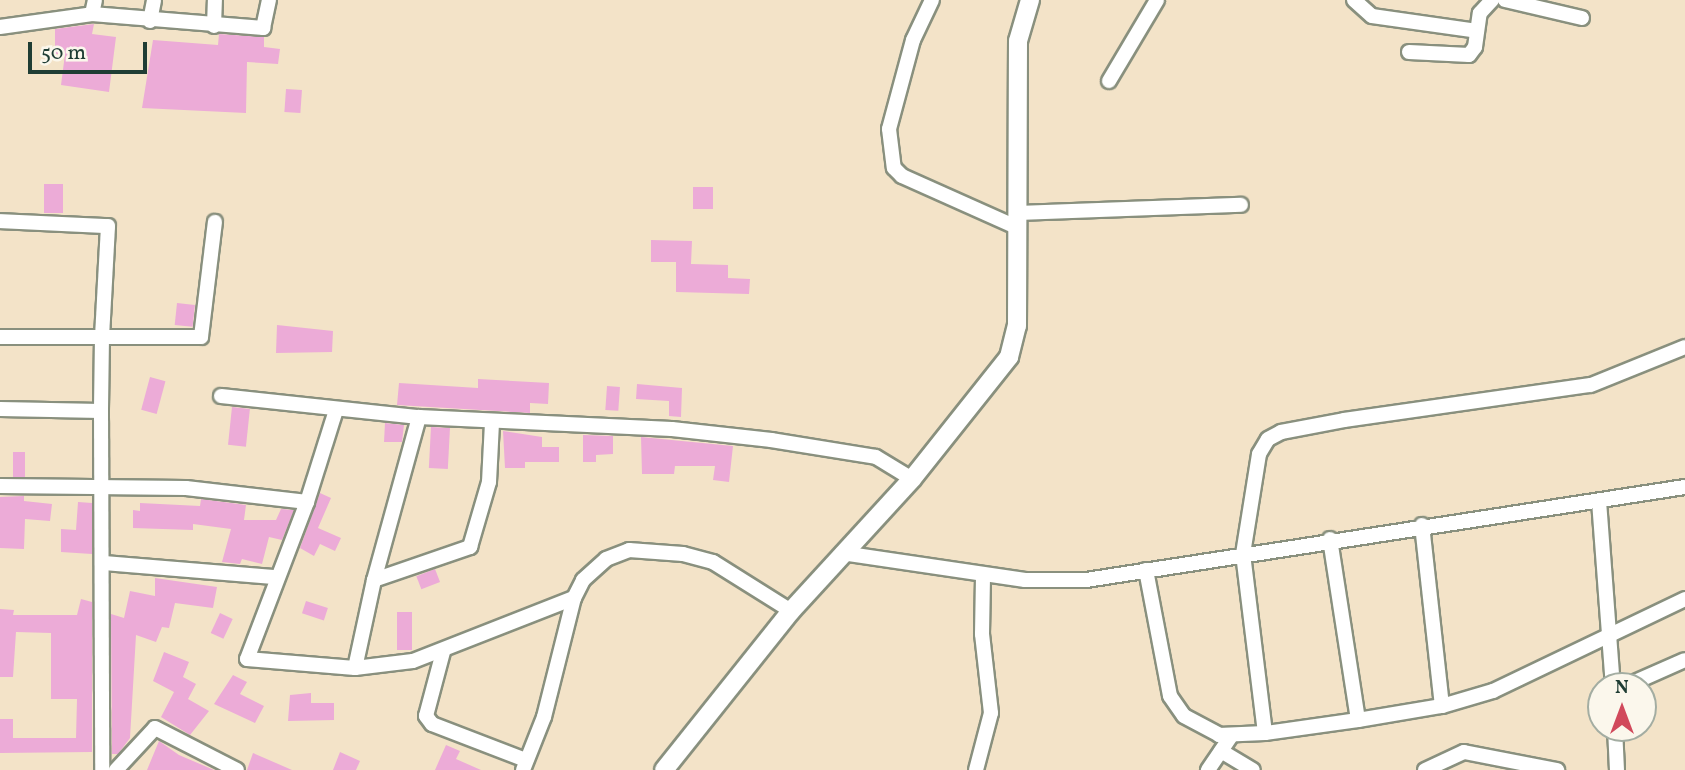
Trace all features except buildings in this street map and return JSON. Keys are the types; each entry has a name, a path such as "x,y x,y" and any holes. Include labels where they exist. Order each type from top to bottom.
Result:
{"street":[{"path":"150,21 154,0"},
{"path":"214,26 215,0"},
{"path":"0,27 93,7 150,21 265,27 269,0"},
{"path":"932,0 913,40 889,129 894,168 902,176 1018,221 1241,205"},
{"path":"664,770 791,611 912,479 1009,357 1017,326 1018,41 1030,0"},
{"path":"1109,81 1157,0"},
{"path":"1354,0 1372,16 1477,31"},
{"path":"1409,51 1469,55 1484,5 1492,0"},
{"path":"1505,0 1582,18"},
{"path":"0,221 107,226 101,411 104,563 102,770"},
{"path":"0,337 201,337 215,222"},
{"path":"1265,733 1242,554 1259,454 1268,439 1281,432 1591,385 1685,347"},
{"path":"221,396 336,410 492,423 672,429 771,440 876,457 912,479"},
{"path":"0,409 101,411"},
{"path":"336,410 307,502 247,659 355,668 413,661 443,652 574,598"},
{"path":"355,668 374,580 419,417"},
{"path":"374,580 470,547 489,482 492,423"},
{"path":"0,486 186,488 307,502"},
{"path":"842,553 983,575 1052,582 1685,487"},
{"path":"1599,500 1612,672"},
{"path":"1422,525 1442,706"},
{"path":"1330,539 1359,720"},
{"path":"443,652 426,716 432,724 524,765 544,717 574,598 583,580 606,559 629,550 653,551 713,562 791,611"},
{"path":"104,563 276,578"},
{"path":"1146,570 1170,696 1199,728 1231,736 1359,720 1442,706 1493,691 1609,633 1685,599"},
{"path":"976,770 991,713 982,634 983,575"},
{"path":"1657,672 1685,660"},
{"path":"116,770 155,728 237,770"},
{"path":"1208,770 1231,736"},
{"path":"1616,742 1617,770"},
{"path":"1221,751 1252,770"},
{"path":"1424,770 1464,752 1485,753 1557,770"}]}
